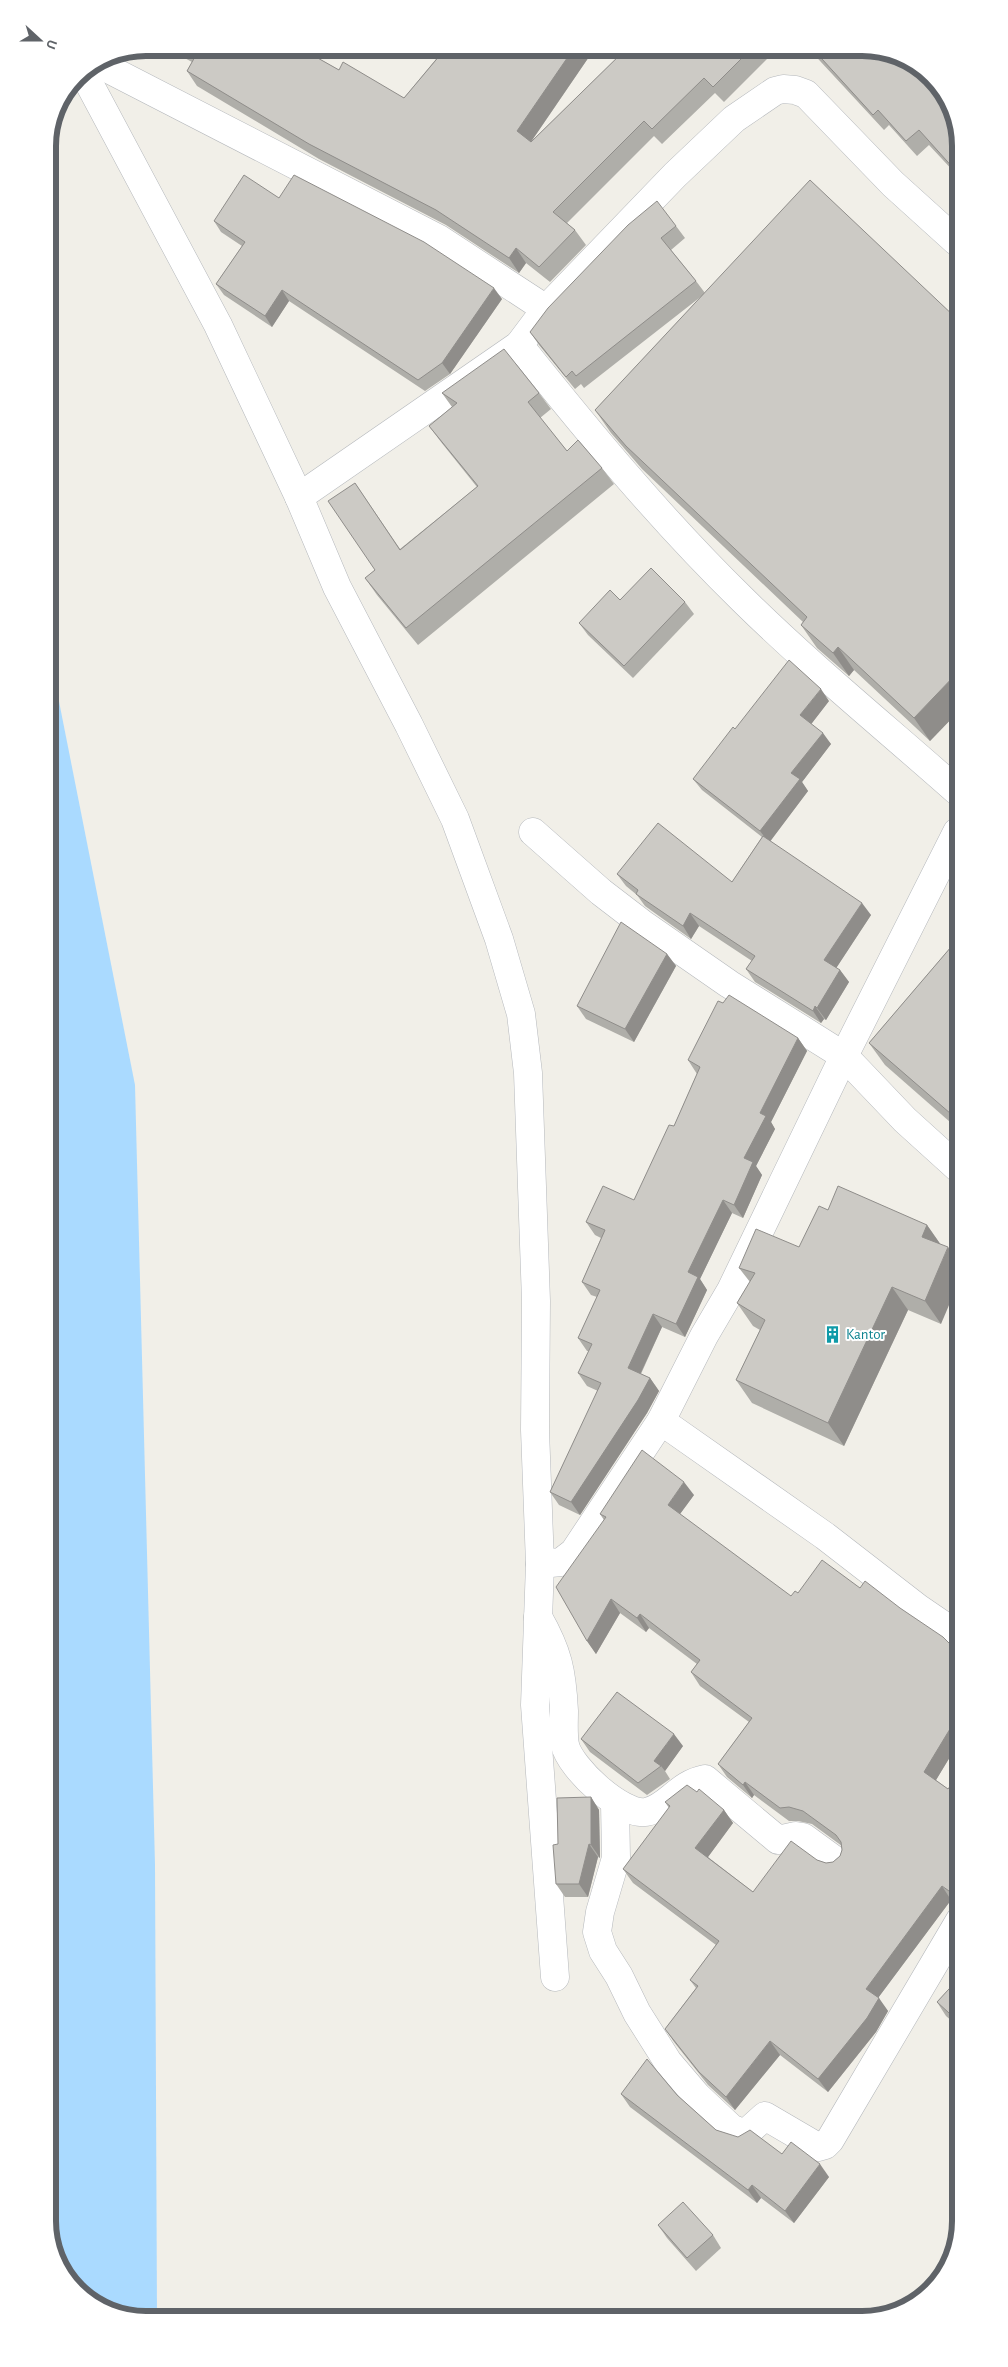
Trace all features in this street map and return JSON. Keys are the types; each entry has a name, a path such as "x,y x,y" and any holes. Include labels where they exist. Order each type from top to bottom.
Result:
{"street":[{"path":"104,66 439,239 546,309"},
{"path":"86,79 218,325 298,497 337,587 455,818 499,939 522,1014 528,1073 534,1229 535,1430 540,1564 536,1613 535,1705 555,1976"},
{"path":"298,497 519,345 546,309 675,175 734,119 775,92 783,89 795,90 806,94 893,184 952,237"},
{"path":"519,345 597,443 684,540 744,601 952,787"},
{"path":"533,832 601,892 644,925 729,984 844,1056 905,1120 952,1163"},
{"path":"540,1564 561,1562 574,1552 661,1421 704,1336 731,1290 844,1056 952,842"},
{"path":"661,1421 825,1536 918,1608 952,1631"},
{"path":"536,1613 553,1642 561,1668 565,1746 575,1766 615,1803 645,1812 659,1807 692,1782 705,1779 778,1840 796,1836 803,1837 836,1860"},
{"path":"615,1803 616,1858 600,1912 597,1932 603,1951 619,1976 637,2013 668,2062 697,2096 731,2128 745,2134 765,2116 818,2147 825,2145 830,2140 952,1934"}],"water":[{"path":"56,686 135,1085 155,1865 157,2311 140,2311 106,2302 82,2285 65,2261 58,2239 56,2221"}],"building":[{"path":"195,56 314,56 339,70 343,62 404,98 439,56 569,56 517,131 531,142 619,56 744,56 713,87 704,78 652,129 644,121 553,212 575,230 539,267 516,248 509,258 436,210 309,144 187,71"},
{"path":"819,56 868,56 880,58 907,68 926,82 943,106 947,117 951,134 952,167 919,130 906,141 878,110 873,115"},
{"path":"244,175 279,198 294,175 424,242 494,288 442,363 418,380 282,290 265,316 216,284 245,242 214,221"},
{"path":"810,180 952,314 952,678 914,718 838,647 833,653 801,625 807,617 626,446 595,410"},
{"path":"657,201 676,226 661,238 696,281 576,376 572,371 566,377 530,332 548,308 628,225"},
{"path":"504,349 539,393 528,402 567,451 578,440 602,468 406,628 365,578 375,570 328,501 355,483 400,550 478,486 429,426 457,403 442,393"},
{"path":"651,568 685,602 624,666 579,623 610,590 620,600"},
{"path":"789,660 821,689 800,715 823,733 791,773 800,779 760,831 693,779 733,727 735,729"},
{"path":"658,823 732,882 763,836 862,903 824,960 840,970 817,1008 815,1006 813,1011 746,969 755,956 690,913 683,926 636,894 638,890 617,874"},
{"path":"621,922 667,954 625,1029 577,1006"},
{"path":"952,946 952,1115 869,1043"},
{"path":"729,995 798,1038 760,1113 766,1116 744,1158 753,1162 734,1205 723,1200 688,1272 698,1277 676,1324 653,1314 628,1368 650,1378 638,1400 571,1502 550,1492 601,1383 578,1373 592,1344 578,1338 600,1290 582,1282 605,1230 586,1222 603,1186 634,1200 669,1125 674,1126 700,1067 688,1060 718,1001 723,1003"},
{"name":"Kantor","path":"838,1186 927,1225 922,1237 948,1247 925,1301 892,1287 828,1423 736,1380 765,1320 737,1303 755,1273 739,1268 756,1229 799,1247 819,1206 828,1210"},
{"path":"642,1450 684,1482 668,1505 791,1596 795,1591 798,1593 822,1560 860,1588 865,1581 900,1608 943,1637 952,1646 952,1726 924,1772 948,1789 952,1784 952,1892 942,1886 866,1989 879,1998 867,2018 818,2079 770,2041 726,2097 699,2072 665,2029 698,1986 690,1980 719,1941 623,1869 670,1806 665,1802 687,1785 697,1792 699,1789 724,1810 695,1848 753,1892 791,1841 817,1860 826,1863 833,1862 840,1856 842,1850 841,1842 836,1835 803,1811 789,1807 780,1808 745,1782 743,1785 718,1764 752,1718 691,1672 700,1660 640,1614 637,1618 611,1599 587,1641 556,1587 606,1517 600,1514"},
{"path":"617,1692 674,1734 654,1761 661,1766 638,1783 581,1739"},
{"path":"591,1797 591,1845 589,1844 579,1884 556,1884 553,1845 558,1844 557,1798"},
{"path":"952,1986 952,2016 937,2002"},
{"path":"647,2059 677,2095 716,2130 738,2137 750,2130 782,2154 791,2142 820,2164 785,2211 752,2185 748,2190 621,2094"},
{"path":"683,2202 713,2235 687,2258 658,2225"}],"place":[{"name":"Kantor","path":"832,1334"}]}
